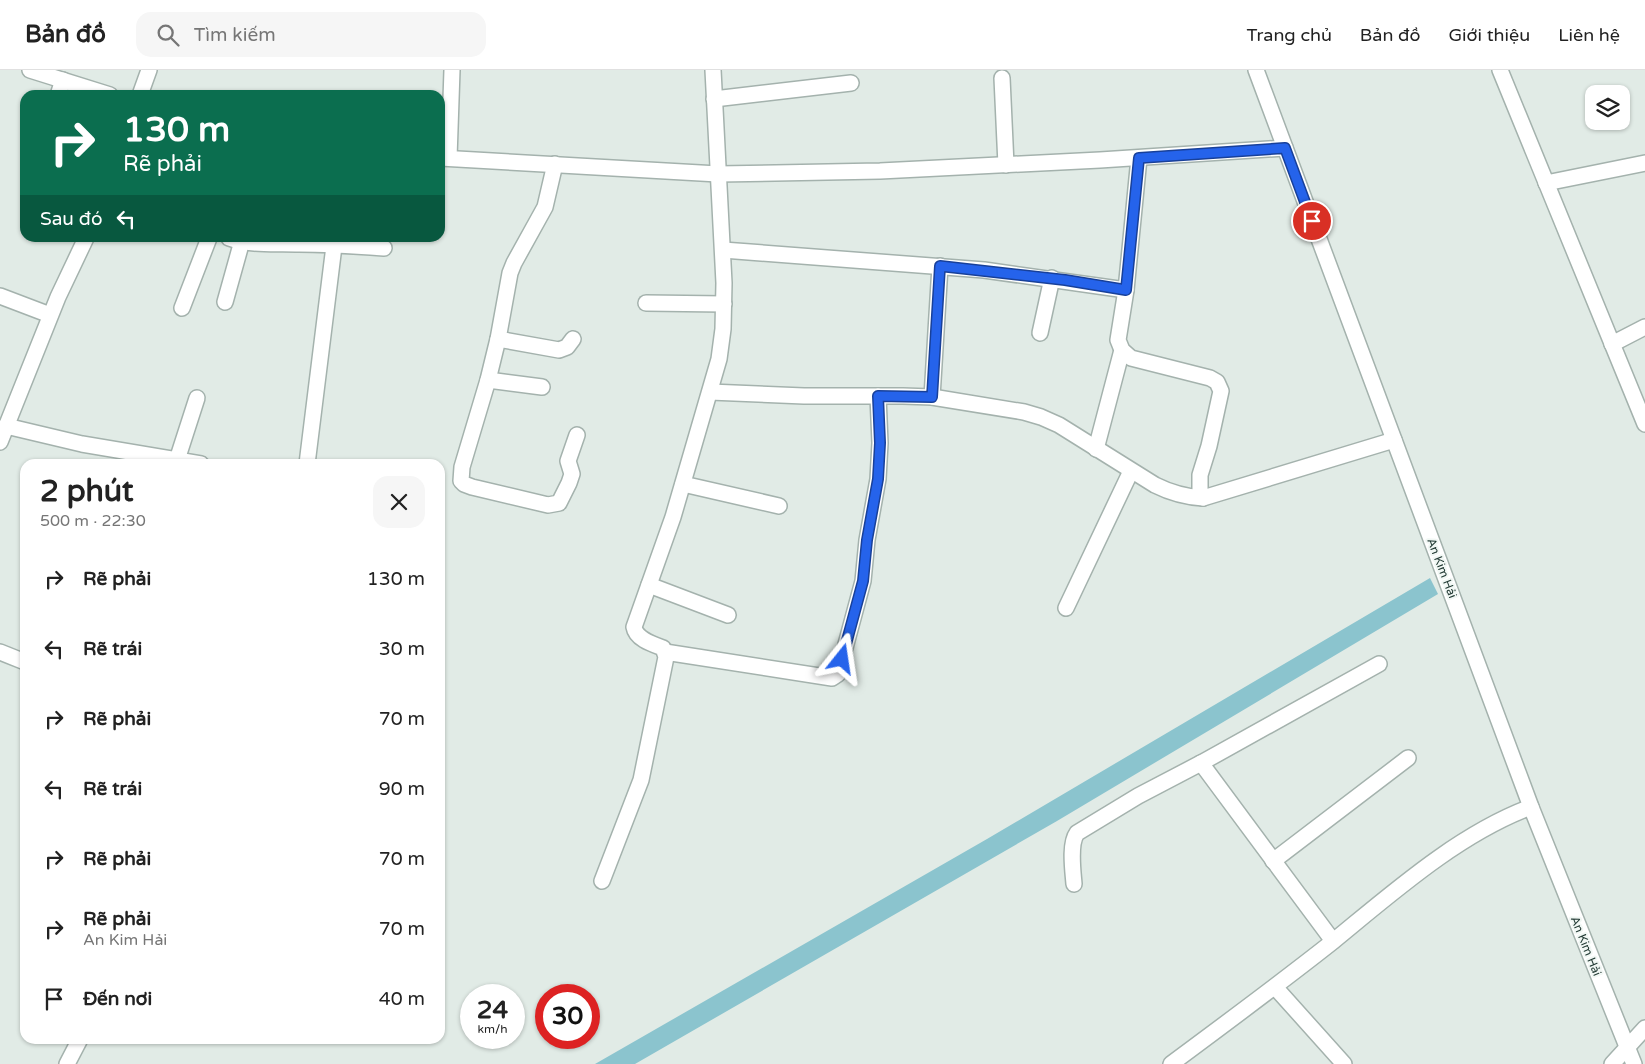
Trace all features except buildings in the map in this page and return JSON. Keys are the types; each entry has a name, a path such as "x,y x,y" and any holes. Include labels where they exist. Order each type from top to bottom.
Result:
{"street":[{"path":"30,70 94,90"},
{"path":"142,90 149,70"},
{"path":"452,70 445,158 718,174 880,171 1139,158 1285,148"},
{"path":"602,880 641,780 666,657 663,648 641,638 634,628 683,484 719,359 724,282 713,70"},
{"name":"An Kim Hải","path":"1256,70 1531,808 1634,1064"},
{"path":"1500,70 1645,424"},
{"path":"1002,78 1006,165"},
{"path":"60,90 63,80"},
{"path":"714,99 851,83"},
{"path":"1139,158 1126,290 1118,340 1122,350 1130,358 1210,378 1217,382 1221,392 1209,446 1200,475 1200,490 1203,498"},
{"path":"1546,183 1645,163"},
{"path":"555,164 546,208 510,273 498,338 488,380 462,467 461,481 464,484 548,505 556,504 561,501 572,474 568,461 577,435"},
{"path":"0,442 50,315 84,242"},
{"path":"182,308 207,242"},
{"path":"225,302 235,242"},
{"path":"252,242 262,244 311,242"},
{"path":"308,459 335,242"},
{"path":"342,242 384,248"},
{"path":"723,250 940,266 1052,278 1126,290"},
{"path":"932,397 940,266"},
{"path":"1040,333 1052,278"},
{"path":"0,296 50,315"},
{"path":"646,302 724,304"},
{"path":"1612,344 1645,327"},
{"path":"498,338 559,350 568,347 573,338"},
{"path":"1096,449 1122,350"},
{"path":"488,380 542,387"},
{"path":"710,392 804,396 932,397 1010,409 1041,417 1059,425 1170,493 1203,498 1394,440"},
{"path":"665,652 832,678 838,674 863,581 867,540 878,479 880,443 878,396"},
{"path":"177,459 197,398"},
{"path":"6,426 131,458 154,459"},
{"path":"1066,608 1131,470"},
{"path":"683,484 779,506"},
{"path":"649,585 728,615"},
{"path":"0,652 20,660"},
{"path":"1074,884 1072,848 1076,833 1138,796 1201,764 1379,664"},
{"path":"1273,861 1408,758"},
{"path":"1201,764 1332,941"},
{"path":"1171,1064 1275,987 1386,897 1441,857 1480,831 1513,814 1531,808"},
{"path":"1275,987 1344,1064"},
{"path":"1612,1064 1643,1030"},
{"path":"66,1064 77,1044"}],"water":[{"path":"1430,578 1438,594 1057,821 635,1064 595,1064 987,839"}],"route":[{"path":"842,659 863,581 867,540 878,479 880,443 878,396 932,397 940,266 1065,280 1126,290 1139,158 1285,148 1312,221"}]}
